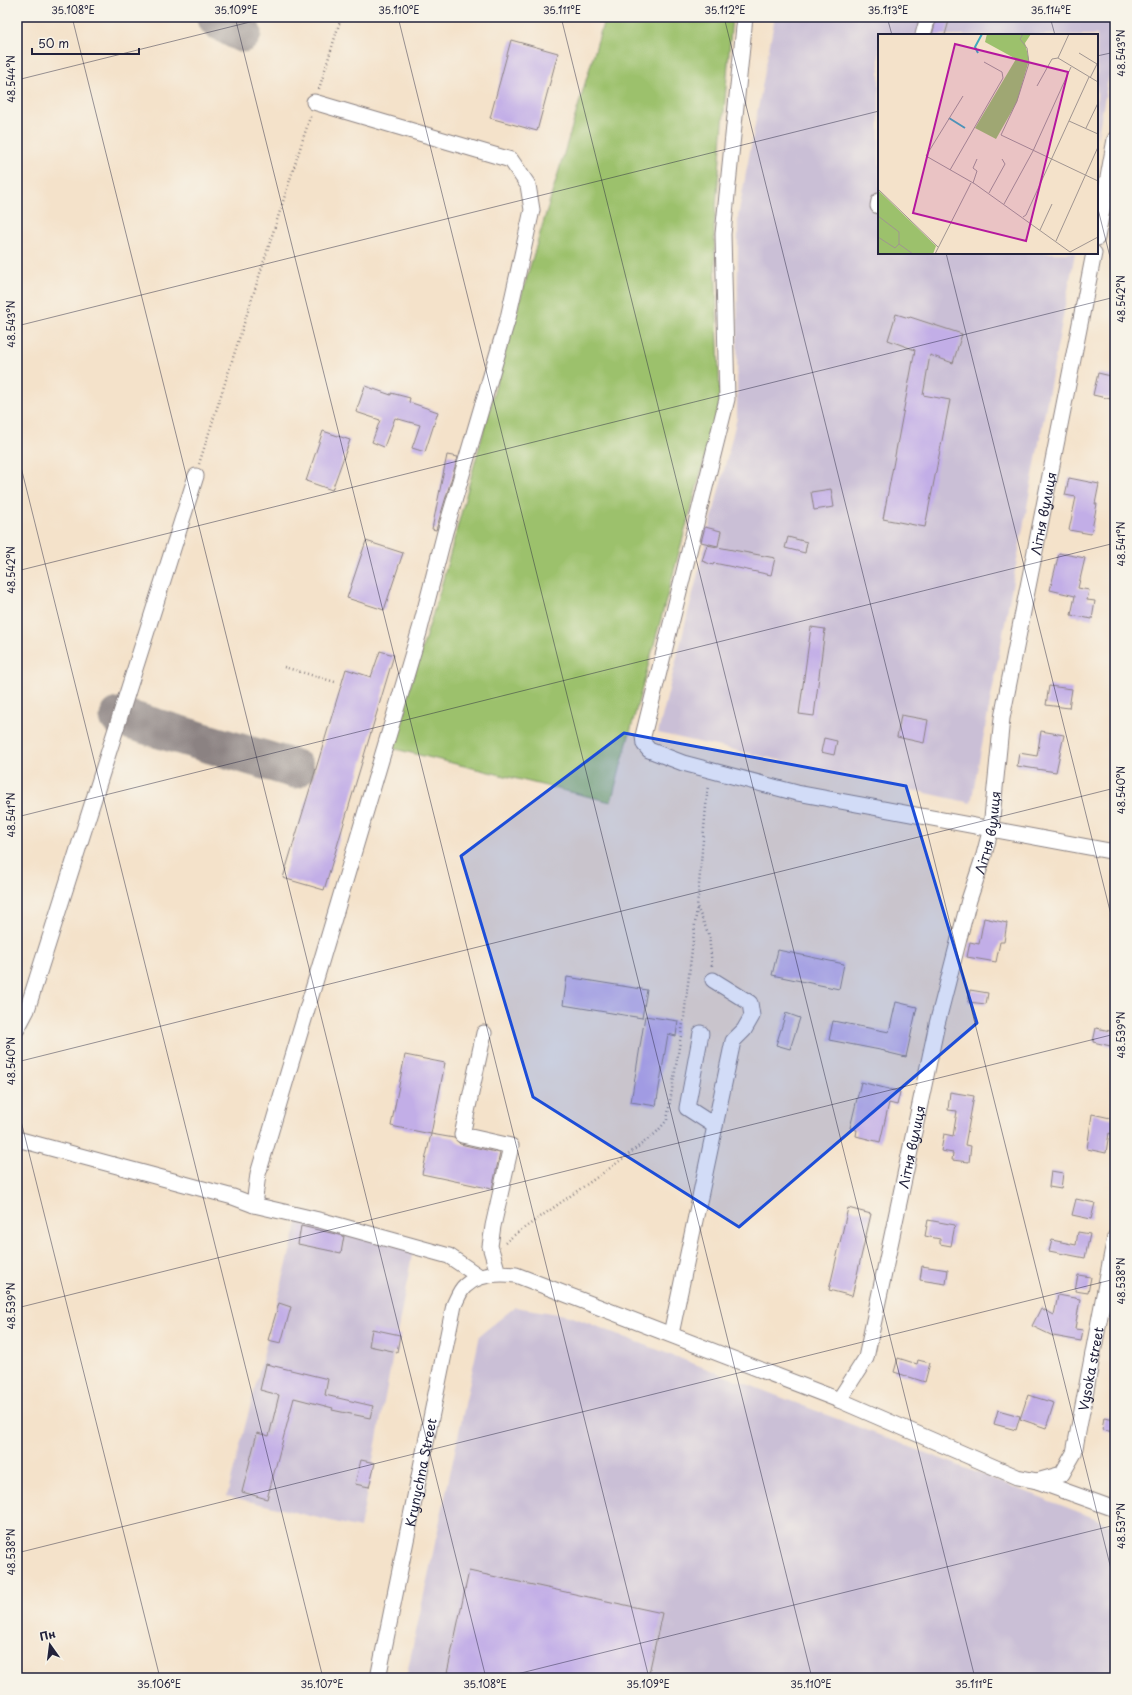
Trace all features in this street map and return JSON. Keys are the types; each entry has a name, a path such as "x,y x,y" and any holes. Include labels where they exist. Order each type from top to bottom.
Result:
{"street":[{"path":"745,17 723,234 727,398 643,736 644,744 649,750 683,763 797,793 1115,852"},
{"path":"923,34 928,17"},
{"path":"254,1205 258,1174 418,636 445,532 508,318 532,210 528,185 511,160 314,102"},
{"path":"1098,232 1115,139"},
{"name":"Літня вулиця","path":"839,1400 866,1358 937,1024 969,900 991,828 1002,718 1094,254"},
{"path":"17,1029 27,1010 196,476"},
{"path":"671,1334 734,1041 744,1030 752,1016 750,1003 713,980"},
{"path":"701,1032 687,1108 715,1126"},
{"path":"484,1033 462,1135 511,1146 490,1246 498,1273"},
{"path":"17,1139 233,1197 254,1205 323,1221 449,1256 480,1277 498,1273 516,1275 839,1400 1017,1477 1037,1480 1115,1509"},
{"name":"Vysoka street","path":"1037,1480 1062,1474 1074,1453 1115,1237"},
{"name":"Krynychna Street","path":"378,1678 454,1305 465,1286 480,1277"}],"path":[{"path":"196,476 340,20"},
{"path":"284,667 335,682"},
{"path":"493,1255 513,1236 613,1166 656,1133 667,1120 684,1017 697,907 709,769"},
{"path":"697,907 710,935 713,980"}],"highlighted area":[{"path":"624,733 906,786 977,1023 739,1227 533,1097 461,856"}],"shaded area":[{"path":"775,17 1115,17 1115,44 1098,134 1098,34 878,34 878,254 1075,254 971,803 658,733 737,418 738,216"},
{"path":"299,1217 413,1250 360,1528 227,1496"},
{"path":"515,1307 570,1316 1115,1526 1115,1678 406,1678 480,1335"}],"green space":[{"path":"605,17 732,17 714,229 720,402 611,802 391,748 440,591 511,330"}],"building":[{"path":"937,17 950,17 945,34 932,34"},
{"path":"511,40 558,53 537,131 490,118"},
{"path":"896,314 962,334 953,363 930,355 923,395 950,400 925,527 883,519 915,350 888,340"},
{"path":"1098,373 1115,377 1115,400 1093,395"},
{"path":"365,386 391,395 391,393 410,398 409,402 438,412 425,452 412,448 420,425 395,418 384,447 372,442 380,420 356,412"},
{"path":"323,431 350,440 332,490 306,481"},
{"path":"447,455 458,457 436,530 432,529"},
{"path":"1069,478 1099,484 1091,534 1069,530 1076,497 1065,495"},
{"path":"831,489 834,507 814,510 811,492"},
{"path":"705,527 721,531 718,546 701,542"},
{"path":"788,537 807,542 805,553 785,548"},
{"path":"366,541 403,553 384,610 347,598"},
{"path":"707,545 775,558 771,575 714,563 713,565 702,561"},
{"path":"1059,553 1085,558 1078,588 1089,590 1087,600 1095,601 1092,619 1071,615 1075,596 1050,590"},
{"path":"811,627 825,629 814,716 799,714"},
{"path":"380,651 394,655 324,890 283,878 346,669 371,677"},
{"path":"1049,686 1072,689 1069,708 1046,705"},
{"path":"901,715 928,720 924,743 897,737"},
{"path":"1041,731 1064,735 1056,772 1017,766 1019,753 1037,756"},
{"path":"824,738 837,741 834,755 821,752"},
{"path":"984,918 1007,923 1004,942 1000,942 996,962 967,957 970,942 979,944"},
{"path":"778,950 844,964 839,989 772,975"},
{"path":"567,977 647,990 642,1018 563,1005"},
{"path":"970,990 988,993 986,1004 968,1002"},
{"path":"896,1002 917,1007 906,1057 885,1051 829,1040 833,1021 889,1032"},
{"path":"786,1013 800,1018 790,1049 776,1045"},
{"path":"645,1016 678,1021 676,1036 668,1034 656,1106 631,1102"},
{"path":"1096,1028 1115,1032 1115,1047 1093,1042"},
{"path":"405,1055 445,1063 431,1134 391,1126"},
{"path":"861,1082 900,1092 897,1105 889,1103 880,1142 856,1136 857,1130 850,1128"},
{"path":"950,1092 974,1096 965,1145 971,1146 969,1162 952,1160 953,1153 941,1151 944,1134 953,1136 957,1111 948,1110"},
{"path":"1092,1114 1115,1119 1112,1134 1109,1133 1106,1153 1087,1149"},
{"path":"431,1134 454,1138 460,1144 500,1153 492,1189 422,1174"},
{"path":"1051,1171 1063,1173 1061,1189 1049,1187"},
{"path":"1076,1199 1095,1203 1091,1219 1072,1215"},
{"path":"848,1208 871,1214 852,1296 829,1290"},
{"path":"928,1220 955,1225 951,1246 940,1244 940,1239 925,1236"},
{"path":"301,1226 344,1236 341,1253 298,1244"},
{"path":"1078,1232 1090,1234 1085,1258 1049,1251 1052,1240 1076,1245"},
{"path":"922,1266 948,1270 946,1284 920,1280"},
{"path":"1078,1275 1091,1277 1088,1293 1075,1291"},
{"path":"1058,1295 1080,1299 1075,1329 1083,1330 1081,1341 1053,1336 1032,1326 1041,1308 1054,1315"},
{"path":"279,1303 291,1307 281,1343 268,1340"},
{"path":"372,1329 400,1335 397,1352 369,1346"},
{"path":"898,1358 917,1364 918,1360 930,1363 925,1382 894,1372"},
{"path":"266,1364 328,1379 325,1395 373,1406 370,1418 332,1410 333,1408 294,1398 267,1499 242,1492 257,1433 269,1436 279,1395 260,1390"},
{"path":"1028,1395 1054,1403 1046,1428 1020,1419"},
{"path":"998,1410 1020,1416 1016,1430 994,1424"},
{"path":"1104,1417 1115,1419 1115,1432 1102,1430"},
{"path":"361,1460 375,1463 369,1487 355,1484"},
{"path":"469,1571 662,1613 648,1678 446,1678"}],"taxiway":[{"path":"216,17 218,20 242,33"},
{"path":"119,717 295,769"}]}
